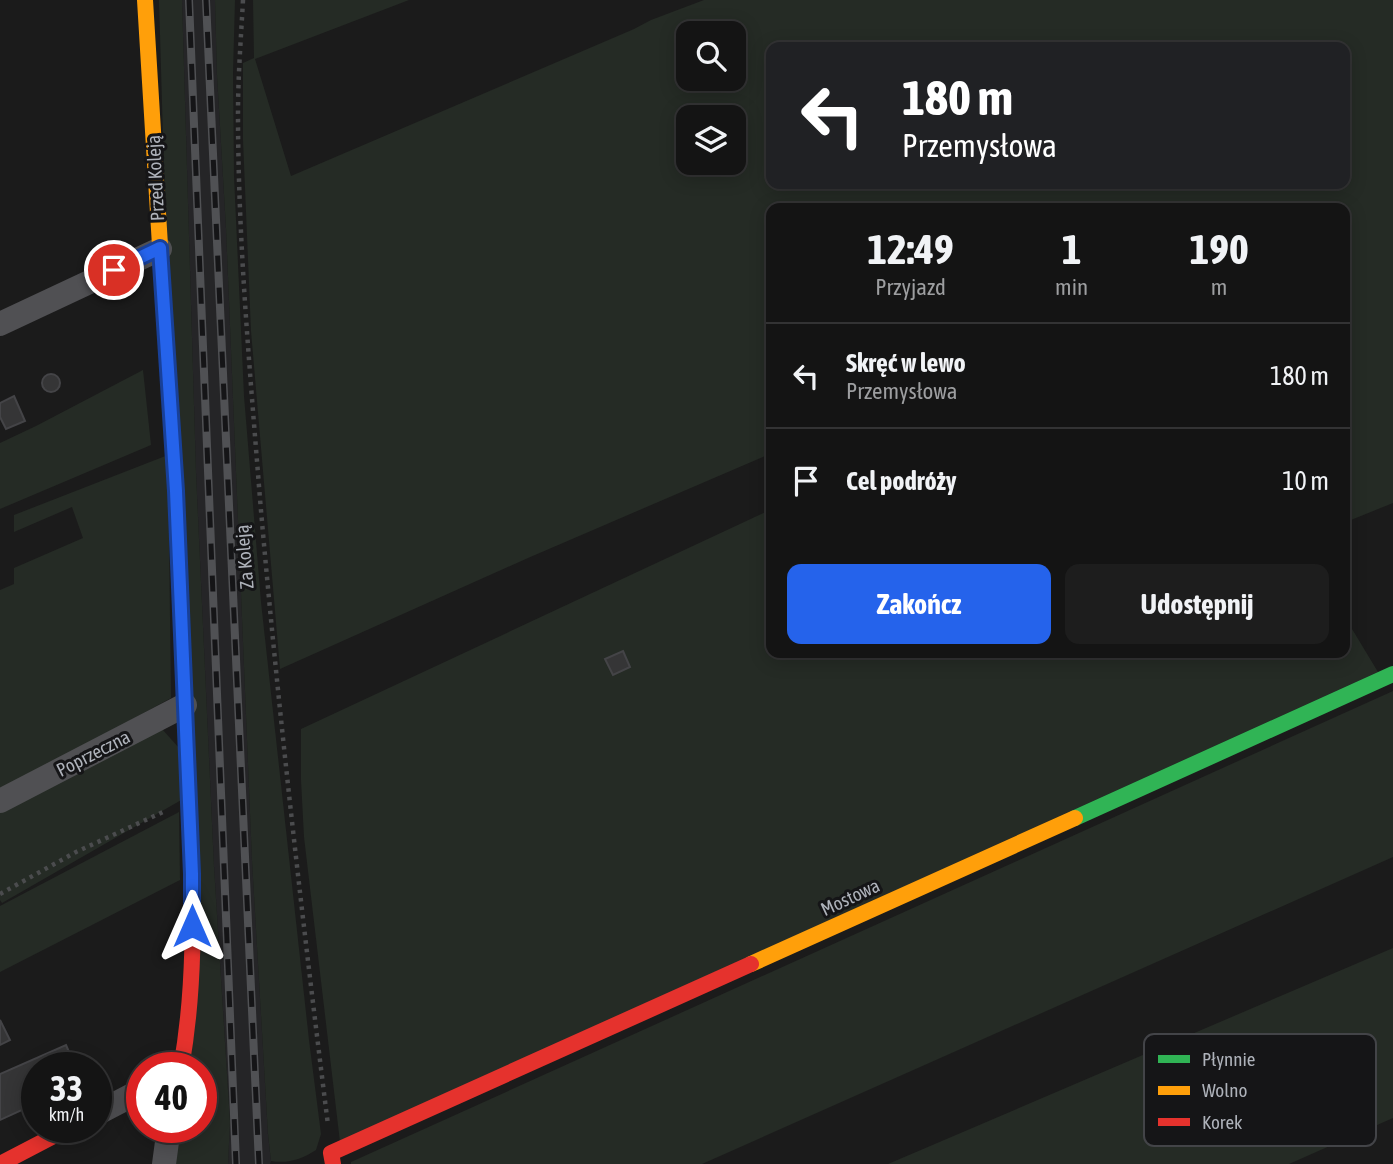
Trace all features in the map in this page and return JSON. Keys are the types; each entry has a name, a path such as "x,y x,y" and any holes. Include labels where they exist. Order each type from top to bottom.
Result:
{"street":[{"name":"Przed Koleją","path":"145,0 176,491 192,874 192,979 184,1052"},
{"path":"0,324 160,248"},
{"name":"Mostowa","path":"332,1159 1390,676"},
{"name":"Poprzeczna","path":"0,801 185,705"},
{"path":"0,1164 40,1143"},
{"path":"164,1164 167,1143"}],"path":[{"name":"Za Koleją","path":"243,0 238,112 240,209 256,452 275,674 326,1109"},
{"path":"0,894 76,852 189,800"}],"shaded area":[{"path":"159,0 182,0 196,473 214,867 230,1122 228,1164 173,1164 176,1143 217,1143 217,1052 190,1052"},
{"path":"182,0 215,0 252,860 270,1164 228,1164 230,1122 214,867 196,473"},
{"path":"215,0 235,0 234,176 244,396 261,602 321,1134 316,1150 283,1162 271,1161 268,1134 252,861"},
{"path":"253,0 409,0 255,59 291,176 651,20 704,0 1393,0 1393,503 1350,520 1350,203 766,203 766,456 280,669 251,331 243,140 243,63 254,58"},
{"path":"143,370 151,445 0,509 0,443"},
{"path":"168,455 171,698 0,792 0,590 14,584 14,568 83,538 72,507 14,532 14,515"},
{"path":"766,512 766,658 1350,658 1350,626 1378,672 340,1142 304,837 301,729"},
{"path":"1393,691 1393,857 702,1164 351,1164 351,1162"},
{"path":"162,729 179,748 183,799 2,903 0,803"},
{"path":"179,812 180,880 0,972 0,906"},
{"path":"1393,948 1393,1118 1376,1126 1376,1034 1192,1034"},
{"path":"1144,1055 1144,1146 1330,1146 1289,1164 888,1164"}],"building":[{"path":"47,374 55,374 60,383 58,390 47,392 42,387 42,379"},
{"path":"14,396 25,421 6,429 0,417 0,403"},
{"path":"623,651 630,667 613,675 605,659"},
{"path":"0,1020 10,1040 0,1045"},
{"path":"66,1045 69,1052 50,1052"},
{"path":"21,1065 21,1110 0,1120 0,1074"}],"railway":[{"path":"189,0 236,1164"},
{"path":"206,0 259,1164"}],"traffic: fast":[{"path":"164,311 176,491 190,831"},
{"path":"1075,818 1393,674"}],"traffic: slow":[{"path":"145,0 164,311"},
{"path":"751,964 1075,818"}],"traffic: jam":[{"path":"184,1052 192,950 190,831"},
{"path":"333,1164 331,1153 751,964"},
{"path":"0,1164 40,1143"}],"route":[{"path":"114,270 160,248 176,491 192,926"}]}
